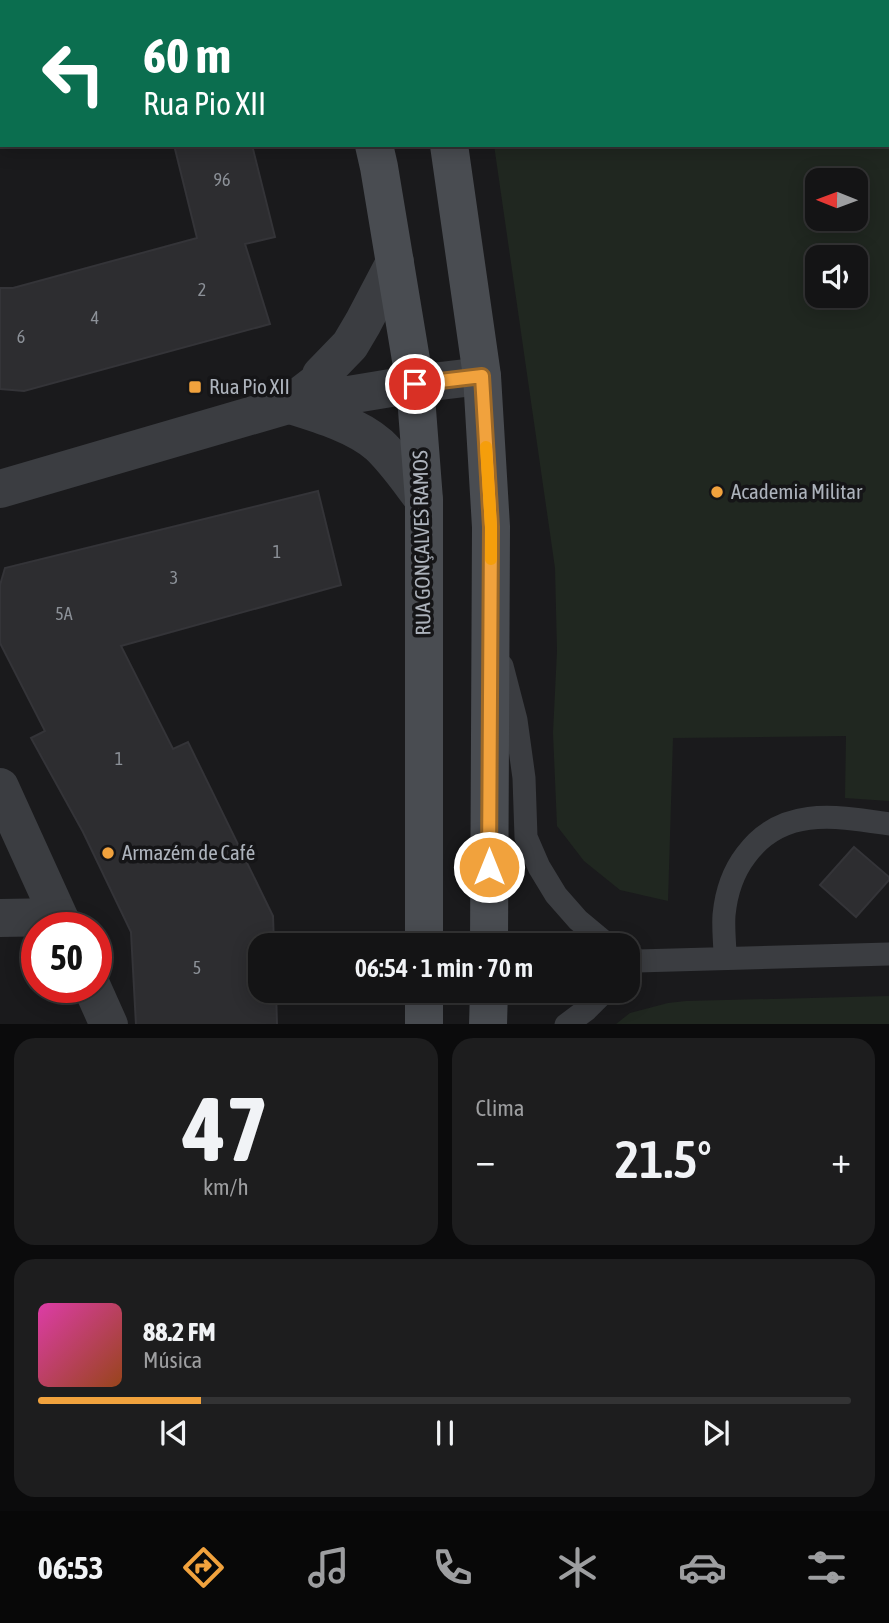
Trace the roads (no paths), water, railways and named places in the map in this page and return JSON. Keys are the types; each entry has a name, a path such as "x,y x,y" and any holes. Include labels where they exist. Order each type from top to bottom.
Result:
{"main road":[{"name":"RUA GONÇALVES RAMOS","path":"374,147 415,384 424,500 424,933"},
{"path":"449,147 482,376 491,527 489,933"},
{"path":"424,1003 424,1024"},
{"path":"488,1024 489,1003"}],"street":[{"path":"288,405 323,378 321,375 350,345 395,262"},
{"path":"0,489 288,405 482,376"},
{"path":"288,405 327,417 379,445 424,500"},
{"path":"0,787 56,912"},
{"path":"0,918 21,919"},
{"path":"99,1003 109,1024"}],"lane":[{"path":"491,633 516,720 524,778 526,837 539,867 556,895 594,933"},
{"path":"725,958 724,916 729,887 741,861 765,833 782,824 824,817 889,824"},
{"path":"640,962 889,954"},
{"path":"566,1024 593,1003"}],"place":[{"name":"Rua Pio XII","path":"195,387"},
{"name":"Academia Militar","path":"717,492"},
{"name":"Armazém de Café","path":"108,853"}]}
